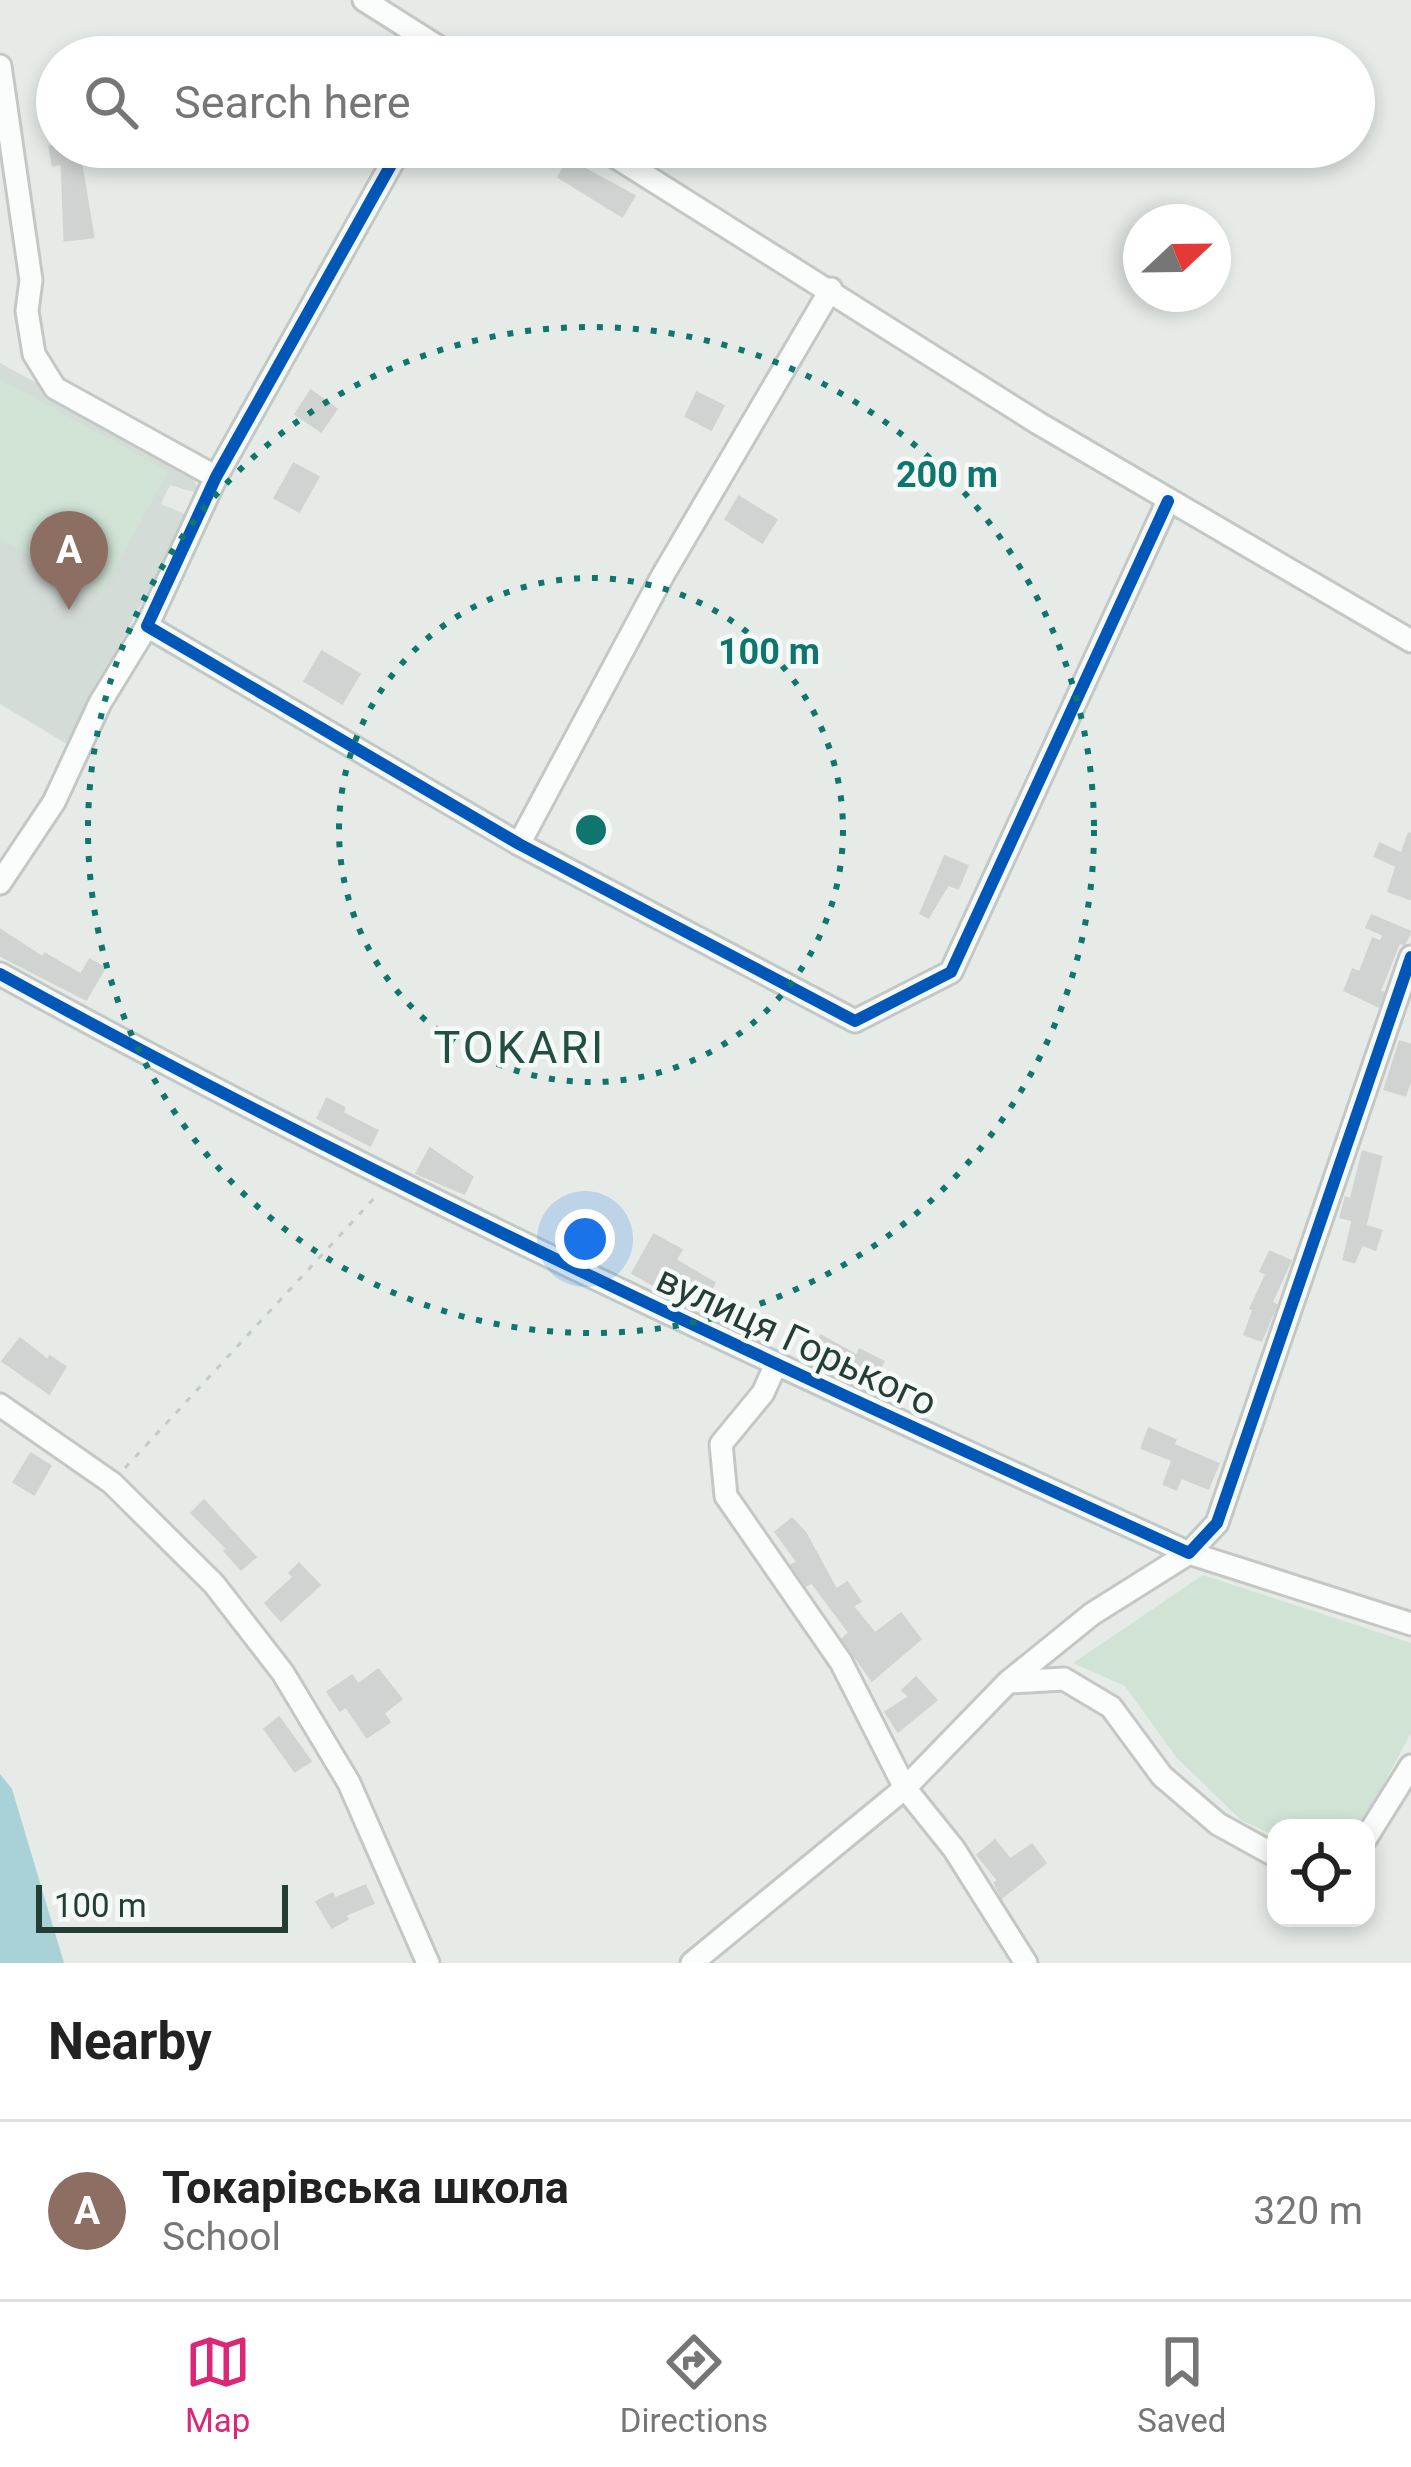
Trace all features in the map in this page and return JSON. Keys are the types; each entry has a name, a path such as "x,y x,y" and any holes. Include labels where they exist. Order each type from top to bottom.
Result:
{"street":[{"path":"364,0 420,36"},
{"path":"0,67 31,280 27,310 34,354 55,388 215,477"},
{"path":"0,883 54,802 100,703 147,626 215,477 389,168"},
{"path":"634,168 1168,501 1411,641"},
{"path":"519,844 663,575 830,289"},
{"path":"147,626 519,844 855,1021 951,972 1168,501"},
{"path":"692,1963 905,1788 1008,1682 1092,1614 1190,1552 1217,1523 1411,957"},
{"name":"вулиця Горького","path":"0,974 392,1180 776,1364 1190,1552 1411,1624"},
{"path":"776,1364 763,1393 721,1444 726,1496 841,1662 905,1788 954,1849 1026,1963"},
{"path":"0,1405 112,1483 214,1584 283,1673 349,1784 428,1963"},
{"path":"1008,1682 1064,1679 1111,1707 1162,1775 1218,1823 1267,1851"},
{"path":"1375,1824 1411,1766"}],"path":[{"path":"112,1483 392,1180"}],"shaded area":[{"path":"0,363 188,465 200,494 170,485 161,504 188,515 67,744 0,704"}],"green space":[{"path":"0,379 168,471 102,594 0,539"},
{"path":"1203,1575 1411,1643 1411,1733 1365,1819 1267,1819 1267,1832 1241,1820 1176,1757 1125,1686 1073,1663"}],"water":[{"path":"0,1774 12,1789 64,1963 0,1963"}],"building":[{"path":"62,168 82,168 93,237 65,240"},
{"path":"564,168 583,168 634,196 622,216 559,177"},
{"path":"311,391 336,409 321,431 296,414"},
{"path":"697,393 723,406 711,429 686,416"},
{"path":"294,464 318,477 299,511 275,498"},
{"path":"739,497 776,520 762,542 726,519"},
{"path":"322,652 359,674 342,703 305,681"},
{"path":"1409,834 1411,899 1389,891 1397,866 1375,856 1380,844 1402,854"},
{"path":"945,857 967,866 958,888 948,884 928,917 921,913"},
{"path":"1372,916 1410,932 1404,944 1399,942 1378,1006 1345,990 1353,970 1360,973 1373,939 1381,942 1384,935 1367,927"},
{"path":"0,930 81,975 90,960 104,968 86,999 0,955"},
{"path":"1400,1042 1411,1045 1411,1077 1405,1095 1385,1089"},
{"path":"327,1099 344,1108 342,1113 377,1131 370,1145 318,1118"},
{"path":"430,1149 472,1177 464,1193 417,1173"},
{"path":"1363,1152 1381,1157 1365,1226 1381,1231 1375,1249 1362,1244 1354,1262 1344,1259 1353,1220 1341,1217 1346,1198 1351,1200"},
{"path":"654,1235 681,1250 675,1260 714,1283 710,1291 736,1304 727,1321 662,1282 659,1288 633,1273"},
{"path":"1270,1252 1290,1261 1261,1340 1245,1334"},
{"path":"821,1336 857,1356 860,1350 883,1362 869,1388 810,1357"},
{"path":"20,1339 48,1361 50,1357 65,1367 49,1393 3,1361"},
{"path":"1149,1429 1218,1464 1208,1488 1181,1477 1176,1489 1164,1484 1173,1460 1142,1448"},
{"path":"31,1454 50,1466 34,1494 14,1482"},
{"path":"204,1501 255,1557 241,1569 192,1513"},
{"path":"792,1519 805,1533 836,1590 847,1583 860,1601 852,1606 875,1634 901,1614 920,1639 872,1680 843,1639 850,1633 812,1582 806,1585 792,1565 798,1562 776,1532"},
{"path":"299,1564 319,1585 281,1620 266,1603 294,1577 290,1573"},
{"path":"378,1670 401,1699 383,1713 389,1722 367,1737 346,1706 340,1710 328,1692 352,1676 358,1685"},
{"path":"916,1678 936,1700 898,1731 886,1712 910,1697 903,1690"},
{"path":"279,1718 310,1761 295,1771 265,1729"},
{"path":"995,1841 1010,1860 1032,1845 1045,1863 1002,1897 995,1883 999,1881 978,1855"},
{"path":"365,1886 373,1903 344,1915 347,1919 332,1927 317,1902"}],"cycle path":[{"path":"389,168 216,477 147,626 519,844 855,1021 951,972 1168,501"},
{"path":"0,974 440,1203 1189,1553 1217,1523 1411,957"}],"place":[{"name":"Токарівська школа","path":"69,610"}],"district":[{"name":"TOKARI","path":"520,1047"}]}
